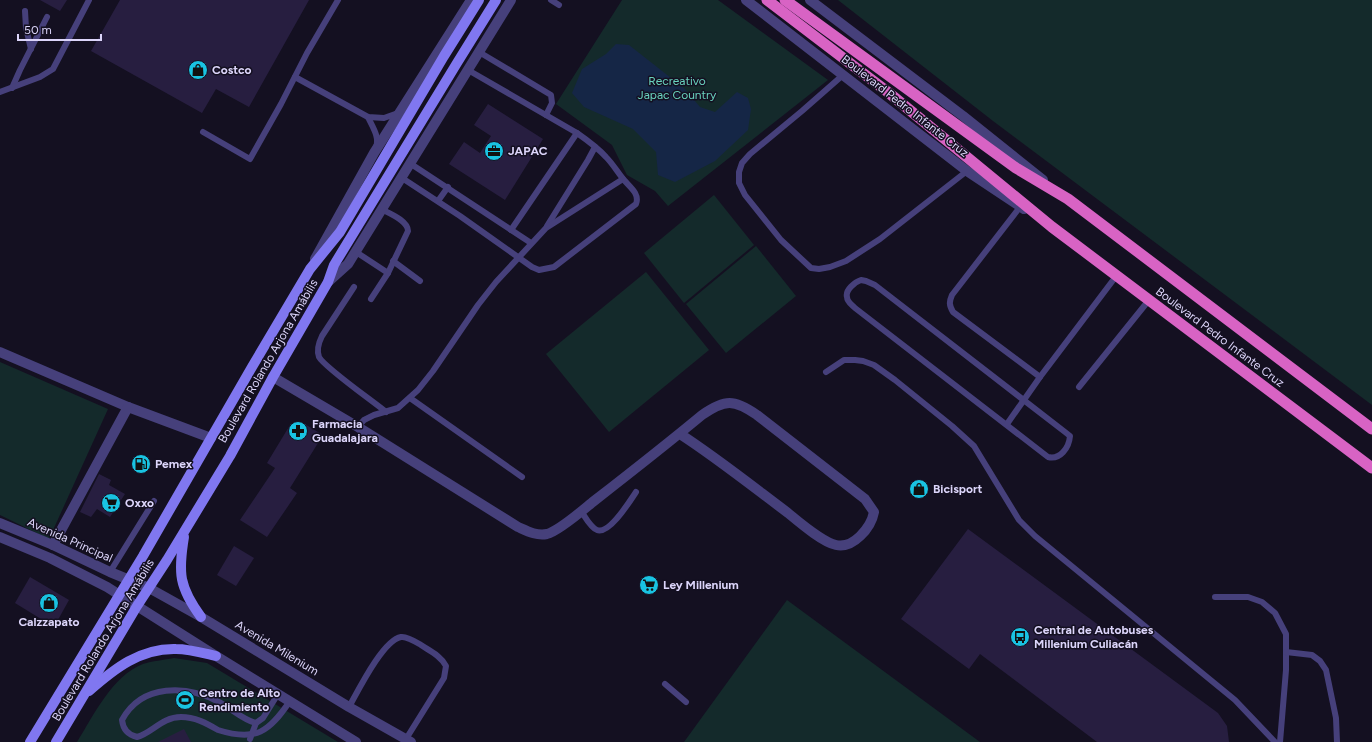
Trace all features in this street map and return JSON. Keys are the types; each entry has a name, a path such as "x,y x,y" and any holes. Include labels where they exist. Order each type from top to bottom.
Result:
{"highway":[{"name":"Boulevard Pedro Infante Cruz","path":"767,0 889,93 1052,227 1372,468"},
{"name":"Boulevard Pedro Infante Cruz","path":"785,0 1016,168 1068,199 1372,428"}],"main road":[{"path":"310,269 340,232 444,56 480,0"},
{"path":"328,282 334,265 456,63 496,0"},
{"name":"Boulevard Rolando Arjona Amábilis","path":"30,742 129,580 310,269"},
{"name":"Boulevard Rolando Arjona Amábilis","path":"56,742 137,606 230,456 272,378 328,282"},
{"path":"184,532 180,570 182,582 189,600 201,617"},
{"path":"82,698 112,671 141,655 164,649 176,649 216,656"}],"street":[{"name":"Boulevard Rolando Arjona Amábilis","path":"310,269 374,153 471,0"},
{"name":"Boulevard Rolando Arjona Amábilis","path":"328,282 348,264 356,252 511,0"},
{"name":"Boulevard Pedro Infante Cruz","path":"746,0 967,171 1052,227"},
{"name":"Boulevard Pedro Infante Cruz","path":"810,0 1068,199"},
{"path":"0,352 128,407 211,438"},
{"path":"272,378 358,427 518,527 539,535 548,534 581,511 712,408 725,402 745,406 866,500 874,512 873,517 856,540 849,544 836,545 828,542 680,434"},
{"path":"53,545 128,407"},
{"name":"Avenida Principal","path":"0,523 53,545 129,580"},
{"name":"Avenida Principal","path":"0,537 50,558 120,595"},
{"name":"Avenida Milenium","path":"129,580 149,588 201,617 349,707 408,740"},
{"path":"120,595 356,742"}],"lane":[{"path":"0,92 40,77 53,69 89,0"},
{"path":"203,132 250,159 307,53 338,0"},
{"path":"551,0 559,5"},
{"path":"25,12 26,28 31,49"},
{"path":"12,88 47,18"},
{"path":"479,52 551,96 552,102 546,115"},
{"path":"402,178 438,201 517,257 539,270 554,267 636,204 636,195 606,157 595,146 577,133 468,70"},
{"path":"843,75 802,112 750,154 742,163 739,172 739,183 744,196 781,240 811,268 819,270 846,261 880,239 967,171"},
{"path":"295,77 368,117 384,118 399,112"},
{"path":"368,117 378,142 374,153"},
{"path":"511,230 577,133"},
{"path":"546,228 595,146"},
{"path":"411,164 531,243"},
{"path":"358,427 364,420 398,408 410,398 433,371 478,305 496,282 517,257 546,228 624,179"},
{"path":"438,201 448,187"},
{"path":"1020,207 952,295 950,307 953,312 1040,377"},
{"path":"371,299 388,273 408,231 408,227 402,221 383,210"},
{"path":"356,252 388,273"},
{"path":"393,261 420,281"},
{"path":"1007,424 1116,275"},
{"path":"861,280 875,285 1070,436 1067,446 1057,457 1052,458 1048,457 1007,424 855,308 847,298 847,291 856,282 861,280"},
{"path":"354,287 322,336 318,344 318,353 320,358 330,368 386,412"},
{"path":"1079,387 1149,300"},
{"path":"826,372 844,360 863,361 874,365 952,426 974,446 1019,520 1035,536 1235,700 1274,742"},
{"path":"410,398 522,477"},
{"path":"581,511 593,527 602,531 612,524 636,492"},
{"path":"110,572 154,501"},
{"path":"1215,598 1248,597 1262,602 1275,613 1286,634 1286,670 1280,742"},
{"path":"349,707 380,654 389,644 394,639 403,636 413,641 439,657 446,666 444,678 408,740"},
{"path":"1286,652 1312,655 1320,661 1326,670 1334,710 1337,742"},
{"path":"665,684 686,702"},
{"path":"256,723 204,695 191,691 176,690 160,692 144,698 131,708 122,720 126,731 137,737 165,721 180,717 199,720 238,740 250,739 268,731 290,701"},
{"path":"250,739 256,723 263,718 278,694"}],"green space":[{"name":"Recreativo Japac Country","path":"622,0 718,0 828,80 668,206 655,191 627,175 612,145 556,104"},
{"path":"838,0 1372,0 1372,405 993,121"},
{"path":"714,195 754,245 684,303 644,253"},
{"path":"756,246 796,296 726,353 686,304"},
{"path":"646,272 709,350 609,432 546,354"},
{"path":"0,362 108,409 49,539 0,515"},
{"path":"787,600 980,742 684,742"},
{"name":"Centro de Alto Rendimiento","path":"174,658 207,663 338,742 77,742 105,697 122,677 143,664"}],"water":[{"path":"616,44 629,45 685,89 700,107 715,112 737,92 748,98 751,109 748,130 715,161 675,182 658,175 656,152 633,129 584,107 572,93 582,69 606,54"}],"building":[{"path":"40,0 67,0 60,11"},
{"name":"Costco","path":"120,0 309,0 249,107 216,89 202,113 91,51"},
{"path":"488,104 543,139 505,200 449,164 464,142 480,153 491,136 474,125"},
{"path":"303,423 323,435 290,488 297,493 267,537 240,520 275,468 267,463 290,425"},
{"path":"99,474 111,480 109,485 125,494 110,517 97,509 91,517 80,512"},
{"name":"Central de Autobuses Millenium Culiacán","path":"968,529 1218,713 1227,726 1229,742 1097,742 980,654 969,669 901,619"},
{"path":"234,546 254,558 236,586 217,575"},
{"path":"30,577 69,600 54,627 15,603"},
{"path":"184,729 191,742 158,742"}],"place":[{"name":"Costco","path":"198,70"},
{"name":"JAPAC","path":"494,151"},
{"name":"Farmacia Guadalajara","path":"298,431"},
{"name":"Pemex","path":"141,464"},
{"name":"Bicisport","path":"919,489"},
{"name":"Oxxo","path":"111,503"},
{"name":"Ley Millenium","path":"649,585"},
{"name":"Calzzapato","path":"49,603"},
{"name":"Central de Autobuses Millenium Culiacán","path":"1020,637"},
{"name":"Centro de Alto Rendimiento","path":"185,700"}]}
